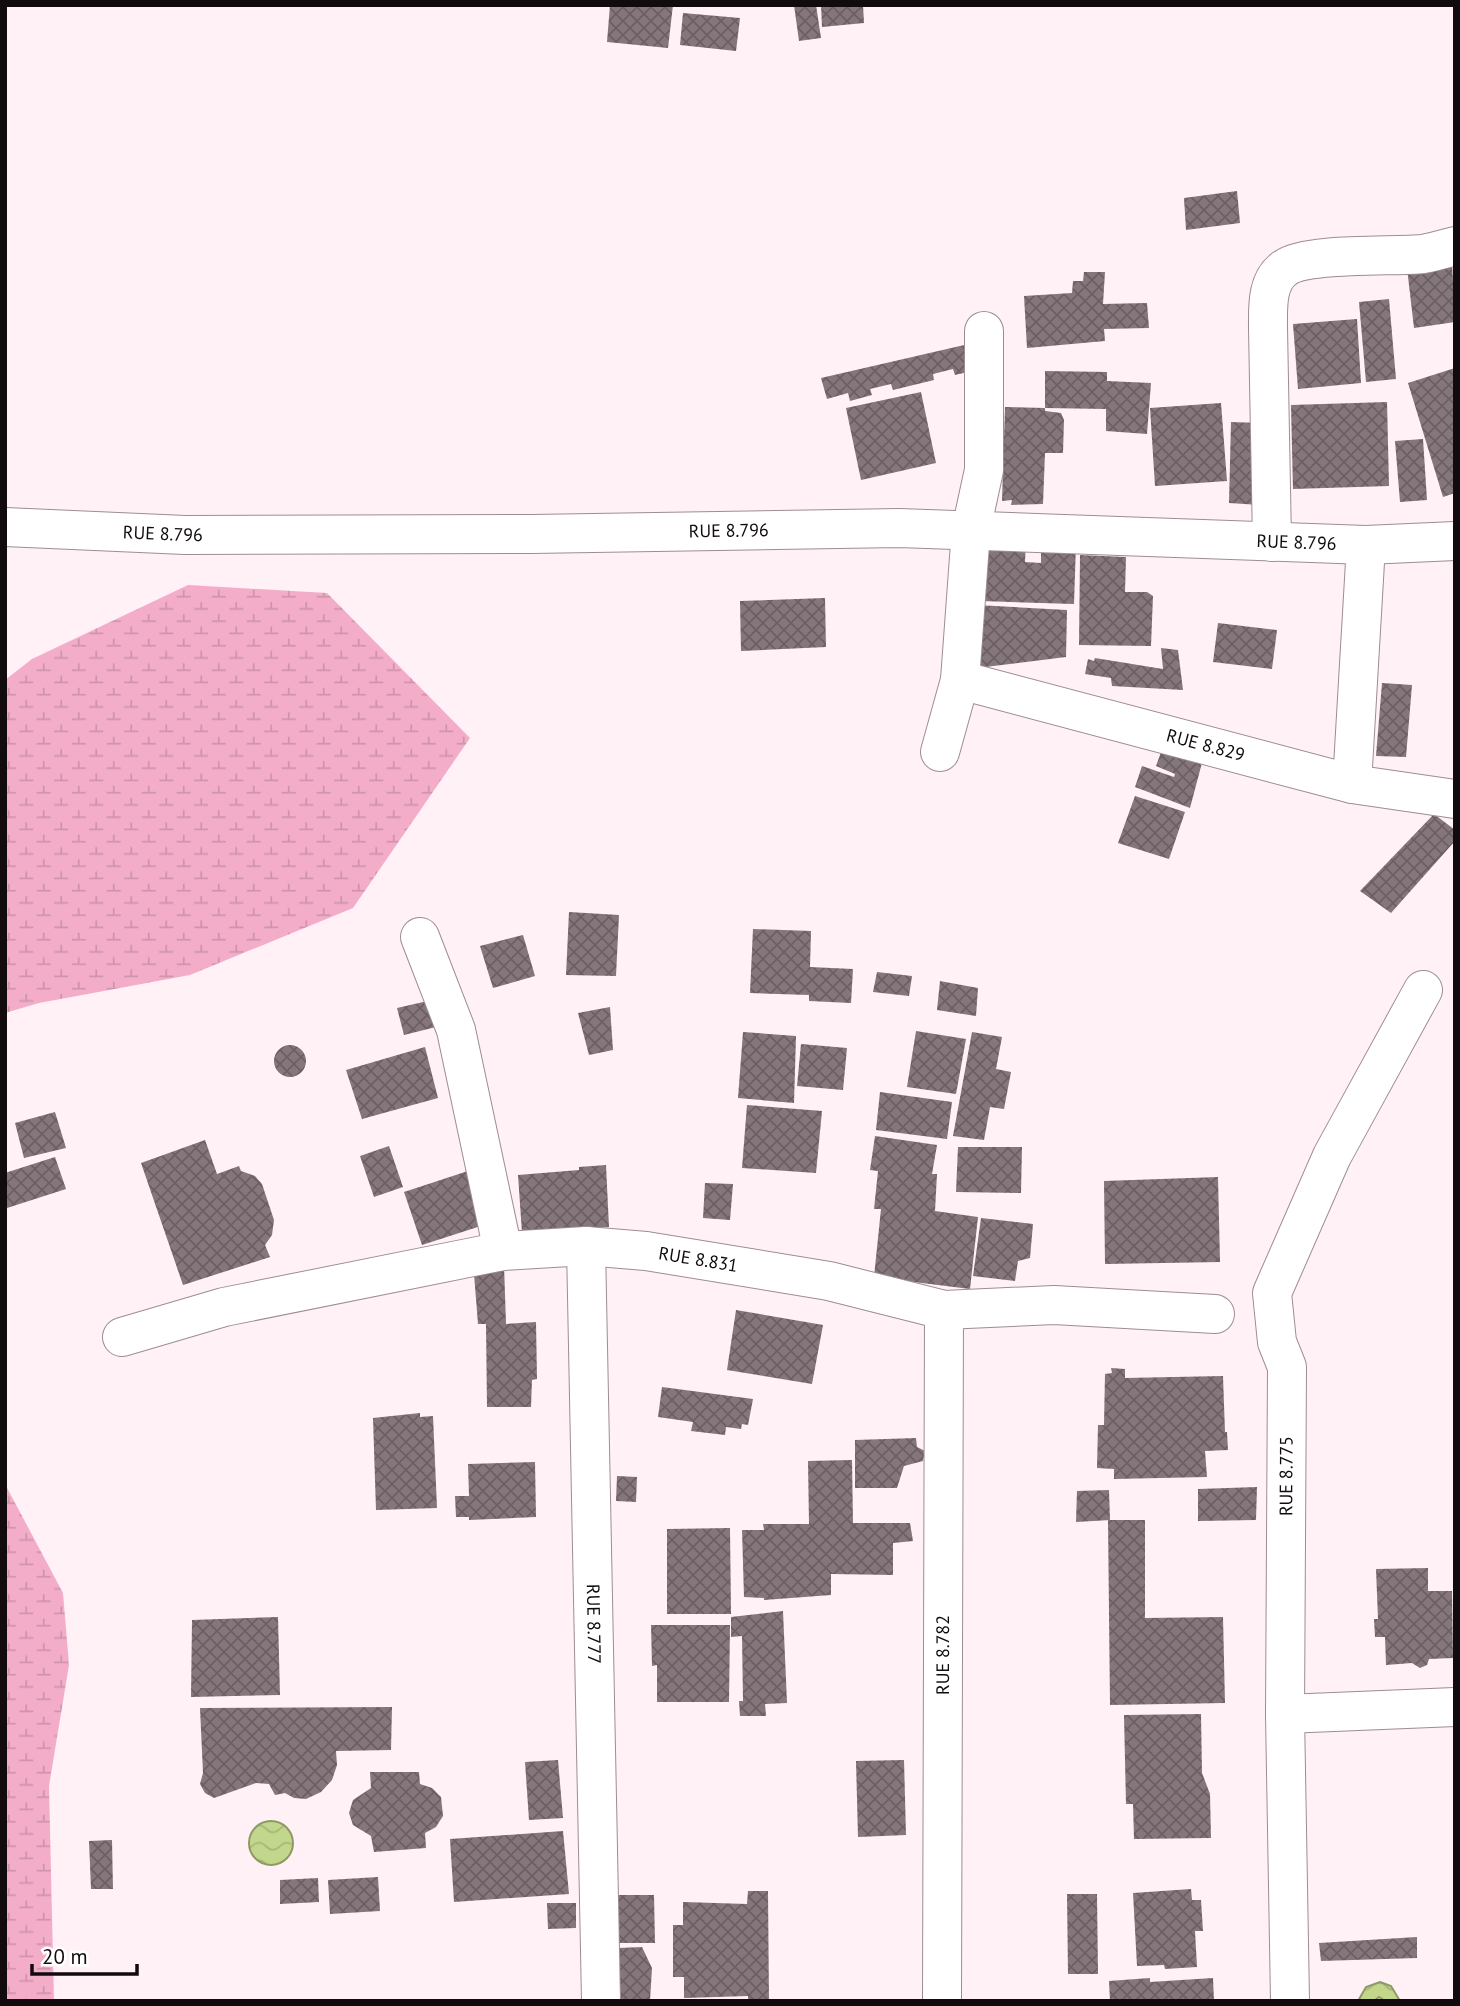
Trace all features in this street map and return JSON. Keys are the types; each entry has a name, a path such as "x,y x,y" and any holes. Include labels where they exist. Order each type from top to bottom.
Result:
{"street":[{"path":"1272,542 1268,328 1269,298 1274,281 1285,268 1305,261 1425,254 1455,246"},
{"path":"940,752 960,680 971,530 984,470 984,331"},
{"name":"RUE 8.796","path":"5,527 185,535 531,534 900,528 1366,545 1455,541"},
{"path":"1352,784 1366,545"},
{"name":"RUE 8.829","path":"960,680 1352,784 1455,799"},
{"path":"420,936 456,1030 503,1251"},
{"name":"RUE 8.775","path":"1290,2001 1286,1714 1287,1367 1277,1342 1272,1293 1332,1156 1423,990"},
{"name":"RUE 8.831","path":"122,1337 224,1307 503,1251 586,1246 727,1262 829,1282 944,1310 1054,1305 1215,1314"},
{"name":"RUE 8.777","path":"586,1246 601,2001"},
{"name":"RUE 8.782","path":"942,2001 944,1310"},
{"path":"1286,1714 1455,1707"}],"green space":[{"path":"188,585 327,593 470,738 353,908 190,975 39,1003 5,1013 5,680 32,659"},
{"path":"5,1484 63,1593 69,1665 49,1786 54,2001 5,2001"}],"water":[{"path":"271,1821 280,1822 287,1827 292,1834 292,1852 287,1859 280,1864 271,1865 262,1864 255,1859 250,1852 249,1843 250,1834 255,1827 262,1822"},
{"path":"1380,1982 1391,1986 1400,2001 1385,2001 1379,1997 1374,2001 1358,2001 1366,1987"}],"building":[{"path":"610,5 673,5 668,48 607,42"},
{"path":"794,5 816,5 821,38 799,41"},
{"path":"821,5 863,5 864,23 822,27"},
{"path":"683,13 740,18 736,51 680,45"},
{"path":"1237,191 1240,223 1186,230 1184,198"},
{"path":"1452,262 1455,322 1414,328 1407,268"},
{"path":"1084,272 1105,272 1103,304 1147,303 1149,328 1104,329 1105,341 1027,348 1024,296 1072,293 1073,281 1083,281"},
{"path":"1389,299 1396,379 1366,382 1359,302"},
{"path":"1357,319 1361,383 1298,389 1293,324"},
{"path":"973,343 972,371 955,375 953,369 933,374 934,380 893,390 891,384 870,389 872,395 850,401 848,393 827,399 821,378"},
{"path":"1455,368 1455,493 1443,497 1408,383"},
{"path":"1045,371 1107,372 1107,381 1151,383 1147,434 1106,431 1106,409 1045,408"},
{"path":"921,392 936,463 861,480 846,408"},
{"path":"1387,402 1389,486 1293,489 1291,405"},
{"path":"1221,403 1227,481 1155,486 1150,408"},
{"path":"1005,407 1045,408 1045,411 1061,413 1064,420 1063,453 1045,453 1043,504 1011,505 1012,500 1002,501"},
{"path":"1231,422 1260,423 1260,505 1229,503"},
{"path":"1423,439 1427,500 1400,502 1395,441"},
{"path":"984,536 1026,538 1025,562 1041,563 1041,543 1076,544 1074,604 981,601"},
{"path":"1080,555 1126,557 1125,592 1147,592 1153,596 1151,646 1079,645"},
{"path":"825,598 826,647 741,651 740,601"},
{"path":"977,605 1067,610 1066,657 977,668"},
{"path":"1218,623 1277,630 1272,669 1213,662"},
{"path":"1161,648 1178,650 1183,690 1112,686 1111,678 1085,674 1088,659 1094,661 1095,658 1163,669"},
{"path":"1382,683 1412,685 1406,757 1376,756"},
{"path":"1164,744 1203,759 1190,808 1135,787 1142,766 1174,777 1175,774 1156,766"},
{"path":"1135,796 1185,812 1169,859 1118,843"},
{"path":"1434,814 1455,830 1455,841 1391,913 1360,891"},
{"path":"569,912 619,915 616,976 566,975"},
{"path":"753,929 811,931 810,967 853,969 851,1003 809,1001 809,995 750,993"},
{"path":"523,935 535,976 493,988 480,946"},
{"path":"877,972 912,976 909,996 873,992"},
{"path":"940,981 978,988 976,1016 937,1010"},
{"path":"432,1000 440,1026 404,1035 397,1008"},
{"path":"610,1007 613,1050 589,1055 578,1013"},
{"path":"916,1031 966,1039 956,1094 907,1087"},
{"path":"743,1032 796,1036 794,1103 738,1098"},
{"path":"972,1032 1002,1037 996,1069 1011,1072 1004,1109 990,1107 984,1140 953,1136"},
{"path":"801,1044 847,1048 843,1090 797,1086"},
{"path":"290,1045 301,1050 306,1061 301,1072 290,1077 279,1072 274,1061 279,1050"},
{"path":"425,1047 438,1098 362,1119 346,1070"},
{"path":"880,1092 952,1102 947,1139 876,1130"},
{"path":"747,1105 822,1111 816,1173 742,1168"},
{"path":"55,1112 66,1148 24,1158 15,1123"},
{"path":"875,1136 937,1145 932,1174 937,1174 935,1211 978,1217 970,1289 874,1277 881,1209 874,1209 878,1171 870,1170"},
{"path":"205,1140 217,1174 239,1166 241,1171 255,1176 262,1184 274,1220 272,1235 265,1245 270,1257 183,1285 141,1163"},
{"path":"389,1146 403,1187 374,1197 360,1156"},
{"path":"958,1147 1022,1147 1021,1193 956,1192"},
{"path":"55,1157 66,1189 7,1208 5,1173"},
{"path":"606,1165 609,1227 522,1233 518,1175"},
{"path":"471,1170 487,1224 422,1245 404,1192"},
{"path":"1218,1177 1220,1262 1105,1264 1104,1181"},
{"path":"705,1183 733,1184 730,1220 703,1218"},
{"path":"981,1218 1033,1224 1030,1258 1018,1261 1015,1281 973,1276"},
{"path":"504,1265 506,1324 536,1322 537,1379 532,1380 531,1407 487,1407 486,1324 478,1324 474,1274"},
{"path":"736,1310 823,1325 812,1384 727,1370"},
{"path":"1111,1368 1125,1369 1125,1378 1223,1376 1228,1450 1205,1451 1207,1477 1114,1479 1114,1469 1097,1468 1098,1425 1104,1425 1105,1374 1112,1373"},
{"path":"662,1387 753,1399 748,1425 742,1424 741,1429 726,1427 725,1435 691,1431 693,1422 658,1417"},
{"path":"420,1413 420,1417 433,1416 437,1508 376,1510 373,1418"},
{"path":"916,1438 917,1447 925,1451 923,1461 904,1466 897,1488 855,1488 855,1440"},
{"path":"852,1460 853,1523 910,1523 913,1541 893,1543 893,1575 831,1574 831,1595 764,1600 744,1597 742,1530 764,1530 763,1524 809,1524 808,1461"},
{"path":"535,1462 536,1517 469,1520 469,1517 456,1517 455,1496 469,1496 468,1464"},
{"path":"617,1476 637,1477 636,1502 616,1501"},
{"path":"1257,1487 1256,1520 1198,1521 1198,1489"},
{"path":"1109,1490 1110,1520 1076,1522 1077,1491"},
{"path":"1108,1520 1145,1520 1145,1618 1223,1617 1225,1703 1110,1705"},
{"path":"730,1528 731,1614 667,1614 667,1529"},
{"path":"1428,1568 1428,1591 1452,1591 1453,1658 1429,1659 1427,1665 1420,1668 1412,1663 1386,1665 1385,1637 1375,1637 1374,1619 1378,1619 1376,1569"},
{"path":"783,1611 787,1703 765,1704 766,1716 740,1716 739,1701 743,1701 742,1636 731,1637 731,1617"},
{"path":"278,1617 280,1695 191,1697 192,1620"},
{"path":"651,1625 730,1625 729,1702 657,1702 657,1665 652,1666"},
{"path":"392,1707 391,1750 336,1751 337,1765 332,1780 321,1792 306,1799 294,1798 285,1793 275,1795 269,1784 256,1783 214,1798 205,1793 200,1784 203,1773 200,1708"},
{"path":"1201,1714 1202,1773 1210,1794 1211,1838 1134,1839 1133,1804 1126,1804 1124,1715"},
{"path":"558,1760 563,1818 529,1820 525,1762"},
{"path":"904,1760 906,1835 858,1837 856,1761"},
{"path":"370,1772 419,1772 420,1784 432,1788 441,1797 443,1816 436,1827 425,1833 426,1848 374,1852 371,1836 353,1825 349,1813 353,1800 371,1788"},
{"path":"563,1831 569,1894 454,1902 450,1839"},
{"path":"112,1840 113,1889 91,1889 89,1841"},
{"path":"378,1877 380,1911 330,1914 328,1880"},
{"path":"318,1878 319,1902 280,1904 280,1880"},
{"path":"1191,1889 1192,1900 1201,1900 1203,1931 1195,1931 1197,1967 1165,1969 1164,1965 1137,1966 1133,1893"},
{"path":"748,1891 768,1891 769,2001 748,2001 748,1996 684,1998 684,1977 673,1977 673,1925 683,1925 683,1902 747,1904"},
{"path":"1067,1894 1097,1894 1098,1974 1068,1974"},
{"path":"614,1895 654,1895 655,1943 614,1943"},
{"path":"547,1903 576,1903 576,1928 548,1929"},
{"path":"1417,1937 1417,1958 1321,1961 1319,1943"},
{"path":"642,1947 652,1968 650,2001 621,2001 618,1948"},
{"path":"1150,1978 1150,1982 1213,1978 1214,2001 1110,2001 1109,1981"}]}
